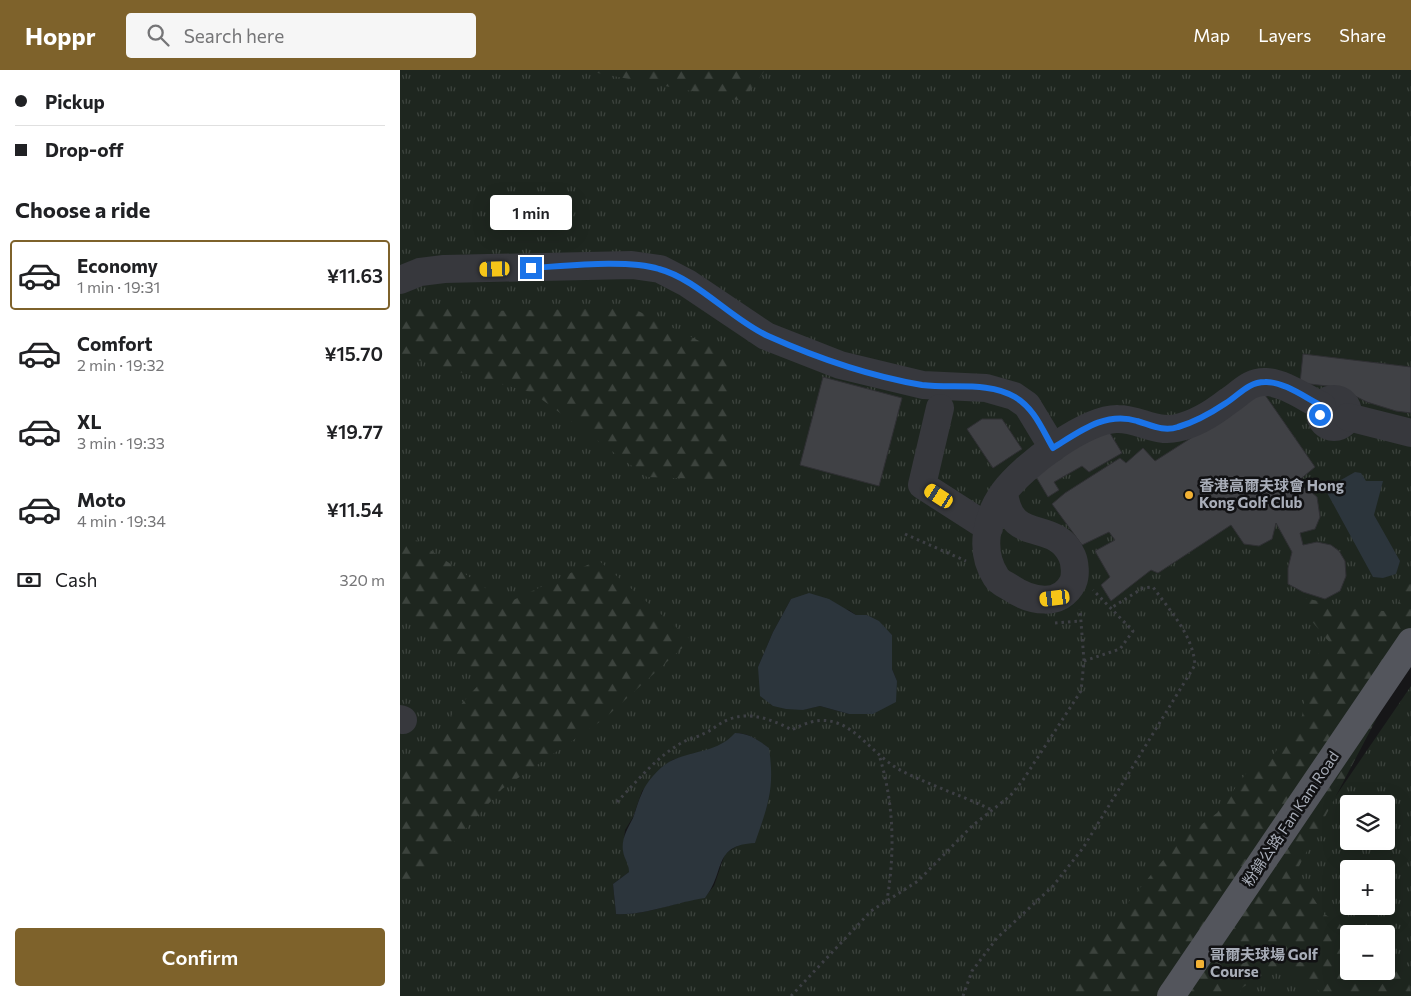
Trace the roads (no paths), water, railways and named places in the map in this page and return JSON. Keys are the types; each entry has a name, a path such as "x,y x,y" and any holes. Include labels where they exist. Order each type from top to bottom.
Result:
{"main road":[{"name":"粉錦公路 Fan Kam Road","path":"1171,996 1411,642"}],"lane":[{"path":"407,272 444,269 623,265 660,269 687,283 766,336 840,365 923,385 986,388 1014,396 1027,405 1053,448"},
{"path":"1004,492 1005,505 1013,520 1027,528 1056,538 1066,546 1073,559 1074,579 1063,595 1055,598 1029,598 997,579 989,563 985,546 988,528 995,507 1004,492 1023,471 1053,448 1097,422 1117,418 1137,421 1153,428 1176,428 1203,418 1228,402 1247,386 1266,382 1279,385 1322,406 1320,415 1328,426 1338,427 1348,417 1411,433"},
{"path":"940,408 922,486 988,528"}],"place":[{"name":"香港高爾夫球會 Hong Kong Golf Club","path":"1189,495"},
{"name":"哥爾夫球場 Golf Course","path":"1200,964"}]}
